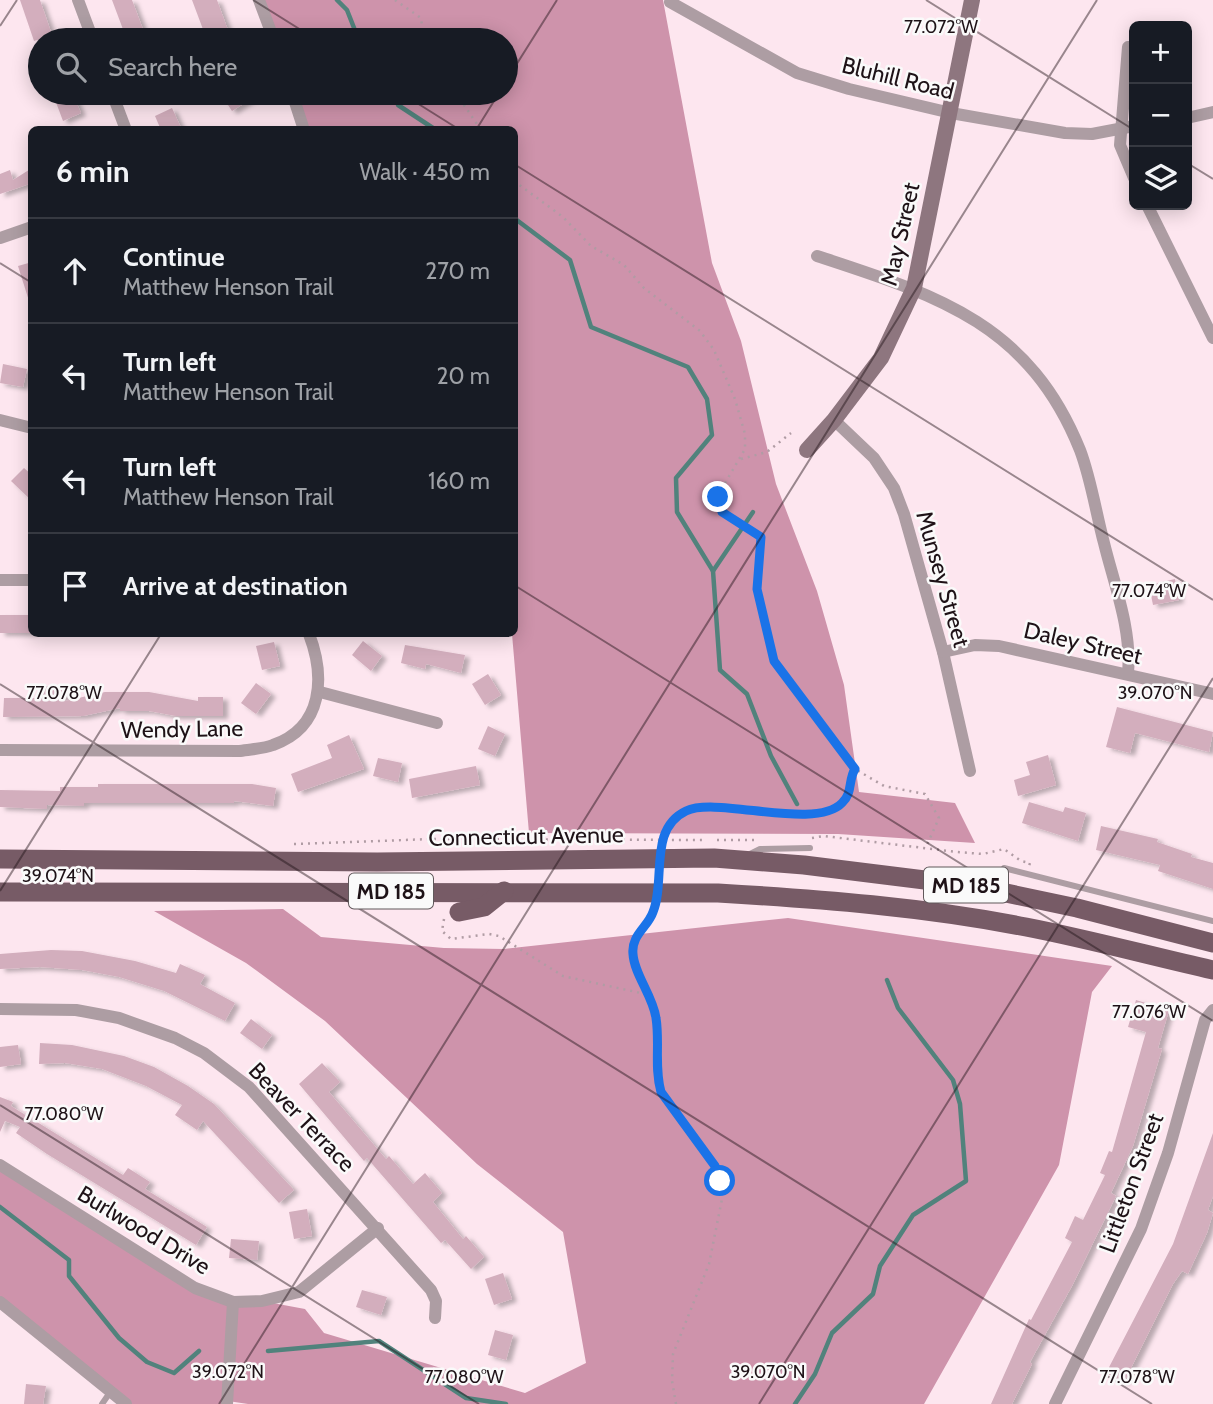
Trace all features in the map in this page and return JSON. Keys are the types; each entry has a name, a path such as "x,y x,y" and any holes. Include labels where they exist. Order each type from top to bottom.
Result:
{"main road":[{"name":"Connecticut Avenue","path":"0,859 522,861 713,849 738,860 973,886 1077,908 1213,943"},
{"path":"376,891 377,862"},
{"path":"459,912 484,907 504,891"},
{"name":"MD 185","path":"0,892 525,891 718,893 805,898 955,915 1027,927 1213,970"}],"street":[{"path":"78,0 88,28"},
{"path":"259,0 270,28"},
{"name":"May Street","path":"807,450 834,420 881,358 914,288 972,0"},
{"name":"Bluhill Road","path":"670,2 797,73 849,89 950,113 1065,133 1092,134 1129,126"},
{"path":"1128,47 1120,145 1129,166"},
{"path":"117,105 124,126"},
{"path":"296,105 303,126"},
{"path":"1192,117 1213,112"},
{"path":"1150,210 1213,337"},
{"path":"0,238 28,228"},
{"path":"817,257 914,288 957,308 1004,341 1041,378 1067,422 1081,453 1123,619 1129,648 1128,673"},
{"path":"0,420 28,427"},
{"name":"Munsey Street","path":"834,420 874,458 894,488 943,652 970,771"},
{"path":"0,580 28,580"},
{"path":"310,637 319,664 320,692 437,723"},
{"name":"Daley Street","path":"943,652 975,645 999,646 1213,694"},
{"name":"Wendy Lane","path":"0,750 240,751 274,745 293,733 310,714 320,692"},
{"name":"Beaver Terrace","path":"0,1009 76,1010 119,1018 175,1038 204,1053 249,1087 378,1228 431,1290 436,1301 435,1318"},
{"name":"Littleton Street","path":"1055,1404 1141,1229 1168,1153 1205,1020 1213,1010"},
{"name":"Burlwood Drive","path":"0,1165 195,1288 233,1302 262,1301 299,1292 378,1228"},
{"path":"0,1302 126,1404"},
{"path":"227,1404 233,1302"}],"lane":[{"path":"738,860 760,849 810,848"},
{"path":"1004,868 1213,921"},
{"path":"102,1404 111,1391"}],"path":[{"path":"395,0 421,18 422,28"},
{"path":"464,105 478,126"},
{"path":"518,184 563,217 591,246 614,257 645,288 700,331 723,370 742,419 745,449 718,497 719,506 726,516 751,529 762,542 757,562 757,589 774,661 855,769 884,786 919,791 929,798 938,815 938,825 926,848"},
{"path":"741,458 767,452 791,433"},
{"path":"662,848 663,836 672,821 694,809 744,810 778,815 833,809 847,797 855,769"},
{"path":"809,838 824,836 983,853 1004,849 1021,861 1030,863 1028,874"},
{"path":"521,838 713,849"},
{"path":"658,900 651,919 633,944 635,962 650,995 657,1021 657,1079 661,1092 715,1166 722,1199 709,1264 673,1354 672,1381 676,1404"},
{"path":"459,912 449,915 442,925 442,931 451,939 489,934 499,936 563,976 650,995"}],"shaded area":[{"path":"259,0 663,0 712,263 741,341 776,484 817,591 844,685 859,792 955,803 975,843 838,834 529,833 512,637 518,637 518,126 303,126 296,105 518,105 518,28 270,28"},
{"path":"283,909 321,937 444,948 504,949 788,918 1112,966 1092,992 1059,1165 924,1404 248,1404 228,1401 227,1404 126,1404 0,1302 0,1165 195,1288 233,1302 262,1301 305,1309 324,1333 525,1393 586,1363 563,1232 477,1164 325,1021 246,963 154,911"}],"building":[{"path":"20,0 40,0 50,28 30,28"},
{"path":"112,0 132,0 142,28 122,28"},
{"path":"192,0 217,0 227,28 202,28"},
{"path":"57,105 77,105 81,113 63,121"},
{"path":"228,105 242,105 232,111"},
{"path":"172,108 180,126 159,126 155,116"},
{"path":"10,170 13,180 28,171 28,184 0,194 0,174"},
{"path":"28,263 28,298 18,266"},
{"path":"3,364 27,369 23,387 0,383"},
{"path":"24,468 28,472 28,497 11,481"},
{"path":"1175,579 1179,600 1153,605 1149,585"},
{"path":"0,615 28,615 28,633 0,633"},
{"path":"363,641 382,656 371,671 352,655"},
{"path":"274,642 280,666 262,670 256,646"},
{"path":"405,645 465,655 461,673 426,664 425,669 401,663"},
{"path":"488,674 501,695 485,705 472,684"},
{"path":"256,683 271,694 256,714 241,703"},
{"path":"40,686 65,686 65,701 105,692 149,692 198,701 198,697 223,697 223,716 176,716 149,711 120,711 120,708 83,716 3,717 4,698 40,698"},
{"path":"1117,707 1213,732 1209,752 1135,733 1130,753 1106,747"},
{"path":"488,726 505,734 495,756 478,749"},
{"path":"349,735 364,769 298,792 291,774 332,758 327,745"},
{"path":"1048,755 1056,785 1018,796 1014,780 1030,775 1026,762"},
{"path":"378,758 402,763 398,782 373,776"},
{"path":"476,766 480,785 412,798 409,779"},
{"path":"98,784 252,784 276,788 273,806 234,801 84,803 84,806 47,805 47,809 0,807 0,790 60,791 60,787 98,787"},
{"path":"1029,802 1063,812 1065,807 1086,813 1078,841 1022,823"},
{"path":"1101,826 1158,839 1157,842 1192,854 1191,857 1213,863 1213,889 1158,871 1160,865 1096,850"},
{"path":"51,950 82,951 135,961 176,973 180,964 205,975 200,984 235,1003 225,1021 164,991 119,977 82,970 40,967 0,969 0,954"},
{"path":"1136,1000 1169,1010 1158,1048 1162,1049 1133,1146 1111,1193 1116,1196 1073,1284 1030,1362 1032,1364 1012,1404 991,1404 1029,1319 1031,1320 1072,1242 1065,1238 1075,1216 1083,1220 1105,1175 1100,1173 1109,1151 1112,1152 1146,1032 1128,1027"},
{"path":"251,1019 272,1035 262,1049 240,1033"},
{"path":"40,1043 72,1045 124,1056 154,1067 188,1086 214,1104 294,1190 279,1203 203,1121 197,1130 175,1115 182,1105 146,1086 102,1069 65,1063 39,1064"},
{"path":"18,1045 21,1064 0,1067 0,1047"},
{"path":"322,1063 340,1082 329,1092 386,1159 389,1156 413,1184 425,1173 442,1193 433,1202 463,1239 466,1236 484,1257 471,1269 445,1240 441,1243 367,1158 364,1161 299,1084"},
{"path":"0,1097 13,1102 11,1106 27,1116 28,1122 37,1122 123,1175 128,1168 150,1182 145,1189 207,1227 196,1245 47,1154 16,1133 20,1127 5,1121 0,1132"},
{"path":"1213,1133 1213,1196 1208,1210 1213,1213 1207,1233 1188,1274 1182,1271 1173,1284 1124,1382 1106,1373 1173,1244"},
{"path":"307,1209 312,1236 294,1239 289,1212"},
{"path":"231,1239 259,1241 257,1260 229,1258"},
{"path":"503,1273 512,1299 494,1305 485,1279"},
{"path":"362,1290 387,1297 381,1315 356,1307"},
{"path":"495,1330 513,1335 506,1360 488,1355"},
{"path":"26,1384 46,1386 43,1404 24,1404"}],"waterway":[{"path":"337,0 347,10 354,28"},
{"path":"398,105 430,126"},
{"path":"518,221 570,260 591,327 688,367 707,399 712,435 676,478 677,512 713,571 720,670 747,694 771,756 797,804"},
{"path":"713,571 753,512"},
{"path":"795,1404 815,1374 832,1333 873,1294 880,1266 913,1215 966,1181 960,1104 953,1080 898,1008 887,980"},
{"path":"0,1207 69,1260 69,1276 119,1338 147,1362 174,1373 199,1351"},
{"path":"268,1351 379,1341 466,1398 506,1404"}],"route":[{"path":"718,497 719,506 726,516 761,537 756,574 757,589 774,661 855,769 847,797 841,805 833,809 778,815 744,810 694,809 672,821 663,836 658,900 651,919 638,933 632,953 650,995 657,1021 657,1079 661,1092 672,1111 715,1166 720,1181"}]}
